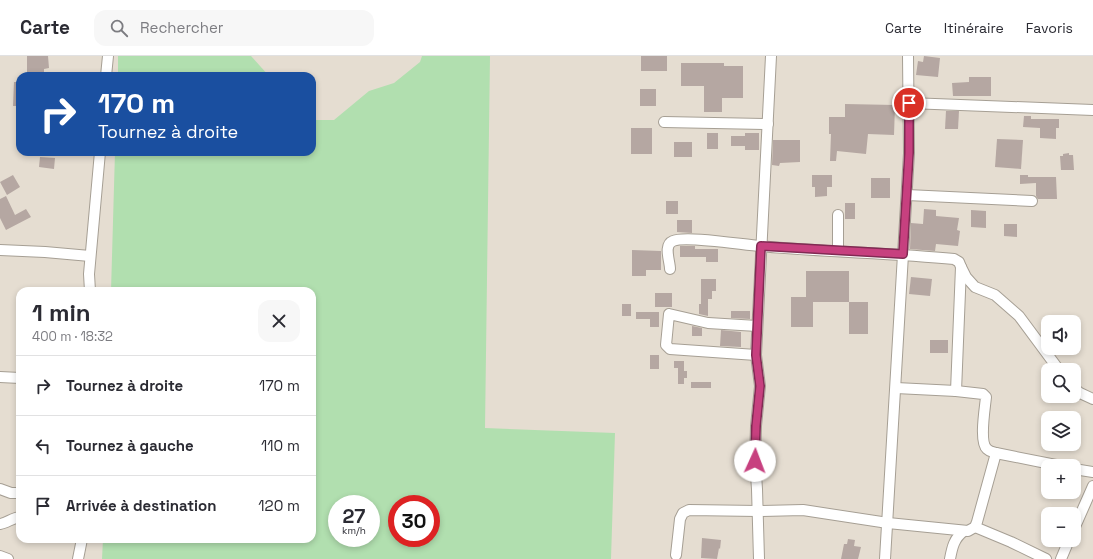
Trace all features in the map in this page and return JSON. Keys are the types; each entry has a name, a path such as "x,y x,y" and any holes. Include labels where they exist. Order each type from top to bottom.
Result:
{"street":[{"path":"106,72 108,56"},
{"path":"759,559 755,461 756,426 760,386 756,355 771,56"},
{"path":"886,559 909,153 908,56"},
{"path":"909,103 1093,110"},
{"path":"664,122 768,124"},
{"path":"90,287 90,256 100,156"},
{"path":"907,195 1032,201"},
{"path":"838,215 838,251"},
{"path":"670,269 668,246 671,241 674,240 704,240 761,246 903,254 954,259 959,262 966,277 974,287 995,295 1019,316 1054,363"},
{"path":"0,250 90,256"},
{"path":"956,391 961,267"},
{"path":"756,355 670,349 666,345 669,314 708,323 757,326"},
{"path":"0,377 16,378"},
{"path":"896,388 981,393 986,397 983,436 986,449 996,453 1041,462"},
{"path":"1081,394 1093,399"},
{"path":"676,555 680,519 686,511 803,510 888,523 964,531 972,530 975,527 986,493 996,453"},
{"path":"1081,469 1093,472"},
{"path":"1081,513 1093,486"},
{"path":"0,489 16,493"},
{"path":"0,524 16,518"},
{"path":"975,527 1046,559"},
{"path":"950,559 957,538 964,531"},
{"path":"78,559 81,543"},
{"path":"1061,559 1066,547"},
{"path":"0,556 8,559"}],"green space":[{"path":"118,56 251,56 265,72 118,72"},
{"path":"422,56 490,56 485,428 615,433 611,559 102,559 103,543 316,543 316,287 111,287 115,156 316,156 316,120 334,120 369,91 394,83 420,62"}],"building":[{"path":"27,56 48,56 49,68 44,69 44,72 27,72"},
{"path":"641,56 667,56 667,71 641,71"},
{"path":"924,56 940,58 938,77 916,75 918,61 923,62"},
{"path":"681,63 724,63 724,66 743,66 743,98 722,98 722,112 704,112 704,86 681,86"},
{"path":"969,77 991,77 991,96 953,96 952,83 969,82"},
{"path":"14,82 16,82 16,106 13,106"},
{"path":"640,89 656,89 656,106 640,106"},
{"path":"845,104 895,105 894,135 868,134 866,154 837,151 836,161 830,161 831,134 829,134 829,117 845,117"},
{"path":"946,111 959,111 958,129 945,129"},
{"path":"1024,116 1031,116 1031,119 1059,119 1059,128 1056,128 1056,139 1040,138 1040,128 1023,127"},
{"path":"631,128 652,128 652,154 631,154"},
{"path":"707,133 718,133 718,149 707,149"},
{"path":"745,133 759,133 759,150 745,150 745,146 731,146 731,136 745,136"},
{"path":"997,139 1023,140 1021,169 995,167"},
{"path":"773,140 800,140 800,162 780,163 779,166 772,165"},
{"path":"674,142 692,142 692,157 674,157"},
{"path":"1069,153 1069,155 1073,155 1074,170 1061,170 1060,156"},
{"path":"40,157 55,158 54,169 39,167"},
{"path":"13,175 20,187 7,195 0,182"},
{"path":"812,175 832,175 832,187 827,187 827,196 815,197 815,187 812,187"},
{"path":"1020,175 1028,175 1028,177 1056,177 1057,199 1038,199 1036,196 1036,183 1020,184"},
{"path":"871,178 890,178 890,198 871,198"},
{"path":"6,196 15,215 26,209 31,217 6,230 0,218 0,199"},
{"path":"666,201 678,201 678,214 666,214"},
{"path":"845,203 855,203 855,219 845,219"},
{"path":"924,209 936,210 936,216 959,218 957,230 960,231 958,246 936,244 935,251 910,249 911,223 923,224"},
{"path":"971,210 986,211 986,228 971,227"},
{"path":"677,220 692,220 692,233 677,232"},
{"path":"1004,224 1017,224 1017,237 1004,236"},
{"path":"680,246 695,246 695,249 718,249 718,262 706,262 706,257 680,257"},
{"path":"632,250 661,251 661,270 646,270 646,276 632,276"},
{"path":"806,271 849,271 849,302 813,302 813,327 791,327 791,297 806,297"},
{"path":"911,277 932,279 930,296 909,294"},
{"path":"701,279 716,279 716,291 712,291 712,299 708,299 708,316 699,314 699,304 701,304"},
{"path":"655,293 672,293 672,307 655,307"},
{"path":"849,302 868,302 868,334 849,334"},
{"path":"622,304 631,304 631,316 622,316"},
{"path":"731,311 750,311 750,319 731,318"},
{"path":"636,312 659,312 659,327 650,327 650,319 636,319"},
{"path":"692,326 702,328 702,336 692,336"},
{"path":"721,330 741,332 741,347 720,346"},
{"path":"930,340 948,340 948,353 930,353"},
{"path":"650,355 659,355 659,369 650,369"},
{"path":"674,361 684,361 684,371 687,371 687,378 684,378 684,384 678,384 678,368 674,368"},
{"path":"691,382 711,382 711,388 691,388"},
{"path":"702,538 721,540 717,559 701,558"},
{"path":"848,539 855,540 854,546 861,547 858,559 841,559 844,544 847,544"}],"route":[{"path":"755,461 756,426 760,386 756,355 761,246 903,254 909,153 909,103"}]}
